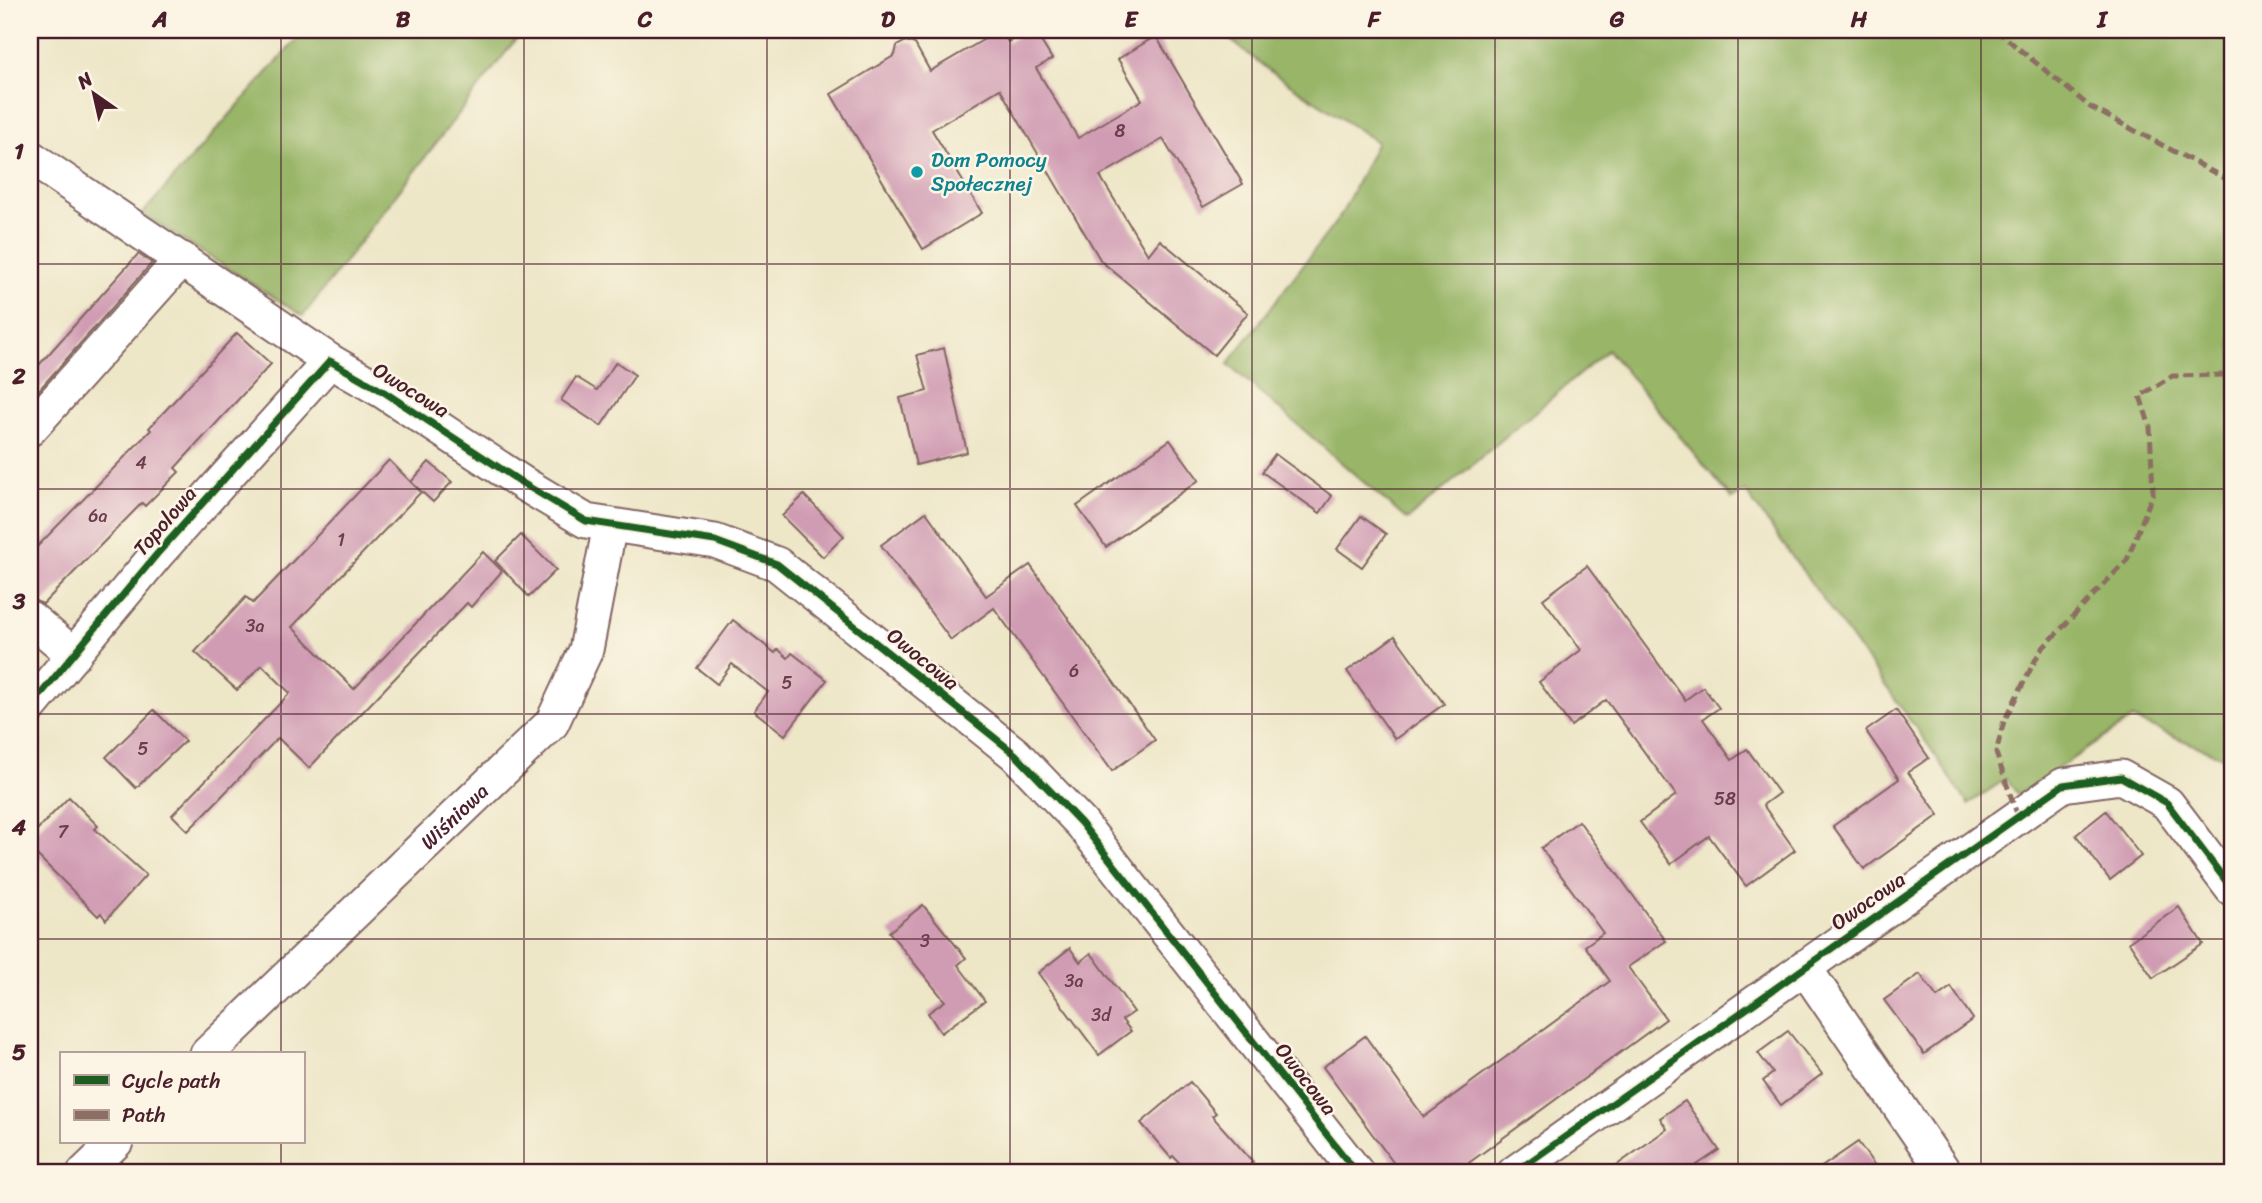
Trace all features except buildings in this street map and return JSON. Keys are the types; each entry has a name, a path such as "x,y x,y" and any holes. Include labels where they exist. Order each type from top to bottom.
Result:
{"street":[{"name":"Owocowa","path":"30,157 330,361 384,392 524,484 586,521 715,541 777,564 1015,754 1081,823 1357,1173"},
{"path":"30,429 182,259"},
{"name":"Topolowa","path":"30,707 157,554 330,361"},
{"name":"Wiśniowa","path":"209,1052 552,723 586,650 610,525"},
{"path":"30,618 74,654"},
{"name":"Owocowa","path":"1514,1173 2063,785 2121,777 2167,803 2232,889"},
{"path":"1804,967 1945,1173"},
{"path":"84,1173 114,1144"}],"green space":[{"path":"305,30 523,30 303,316 142,214"},
{"path":"1218,30 2221,30 2232,37 2232,761 2132,719 2018,795 2006,779 1968,804 1745,491 1732,499 1608,350 1407,520 1228,364 1341,215 1377,142 1270,71"}],"marked path":[{"path":"1996,30 2090,107 2232,182"},
{"path":"2232,200 2232,212"},
{"path":"2018,817 1996,753 2004,721 2040,651 2127,560 2153,493 2150,427 2140,396 2172,376 2228,375 2232,372"}],"cycle path":[{"path":"30,707 157,554 330,361 384,392 524,484 586,521 715,541 777,564 1015,754 1081,823 1357,1173"},
{"path":"1514,1173 2063,785 2121,777 2167,803 2232,889"}],"place":[{"name":"Dom Pomocy Społecznej","path":"917,172"}]}
